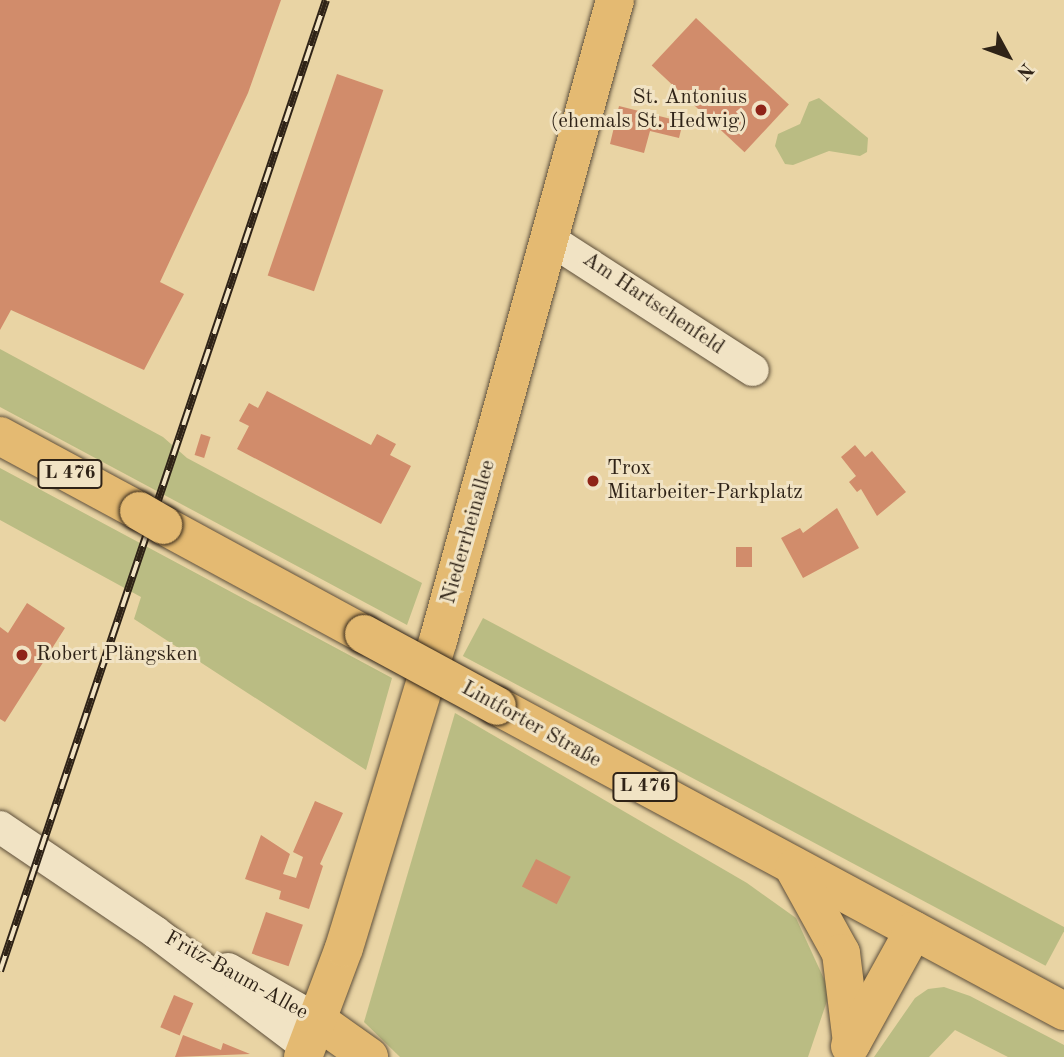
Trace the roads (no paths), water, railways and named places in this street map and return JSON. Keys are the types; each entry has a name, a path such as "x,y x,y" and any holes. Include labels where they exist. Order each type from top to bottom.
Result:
{"main road":[{"name":"Niederrheinallee","path":"312,1045 393,792 551,240 615,0"},
{"name":"Lintforter Straße","path":"0,436 794,868 1064,1011"},
{"path":"794,868 841,953 848,1049"},
{"path":"848,1049 914,930"},
{"path":"312,1045 369,1057"}],"street":[{"name":"Am Hartschenfeld","path":"551,240 753,370"},
{"name":"Fritz-Baum-Allee","path":"0,827 155,932 294,1003 312,1045"}],"railway":[{"path":"0,971 326,0"}],"place":[{"name":"St. Antonius (ehemals St. Hedwig)","path":"761,110"},
{"name":"Trox Mitarbeiter-Parkplatz","path":"593,481"},
{"name":"Robert Plängsken","path":"22,655"}]}
